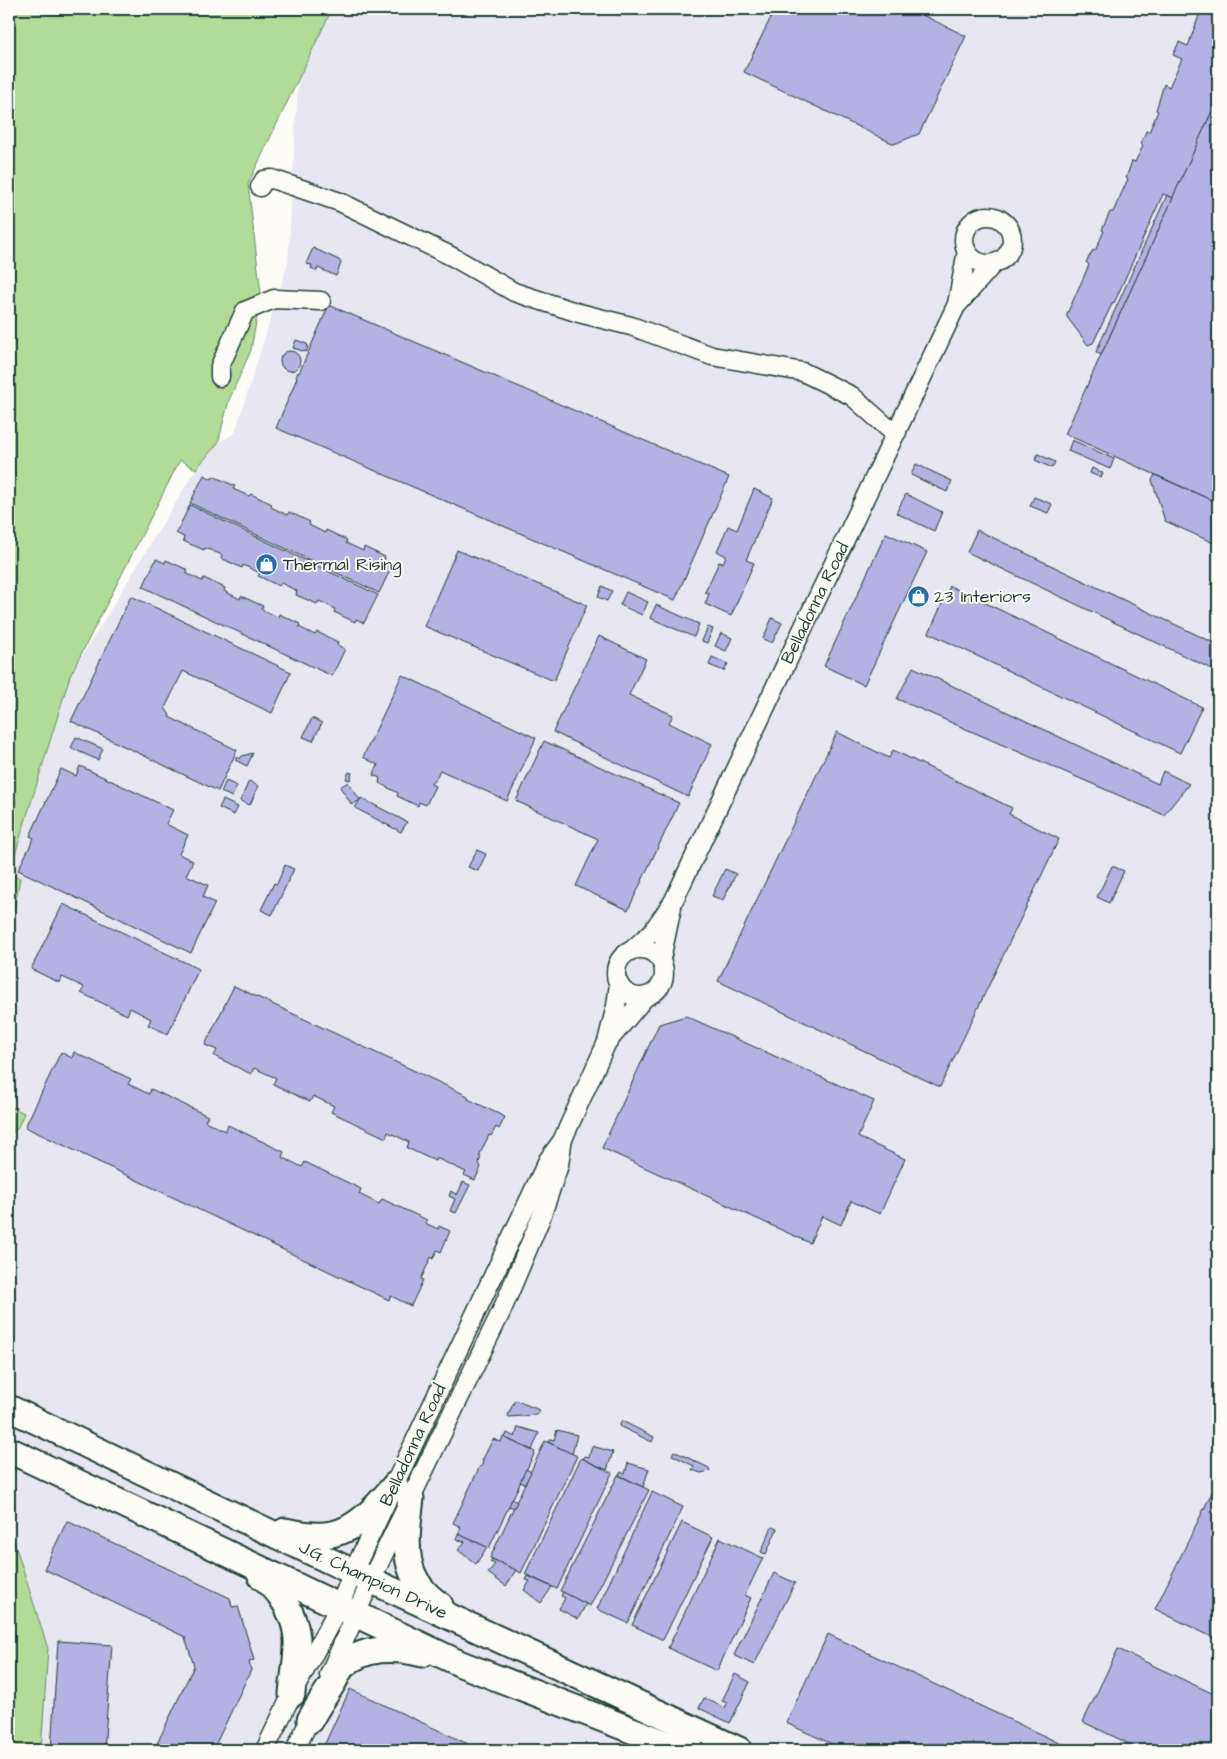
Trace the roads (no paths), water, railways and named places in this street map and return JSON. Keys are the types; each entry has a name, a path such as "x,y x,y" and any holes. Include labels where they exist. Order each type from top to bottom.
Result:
{"street":[{"path":"260,187 264,180 272,179 340,202 453,257 514,292 579,313 631,326 712,356 803,372 852,396 888,428 897,432"},
{"name":"Belladonna Road","path":"295,1750 310,1720 347,1611 362,1576 403,1492 532,1192 548,1160 562,1141 607,1042 616,1006 619,984 616,968 619,960 652,932 673,902 897,432 957,304 966,251 964,236 972,222 978,217 994,216 1002,219 1011,232 1013,240 1008,254 1002,260 994,263 957,304"},
{"path":"966,251 978,262 994,263"},
{"path":"220,377 220,366 245,311 274,299 321,301"},
{"name":"Belladonna Road","path":"607,1042 646,996 659,988 663,982 664,966 661,959 673,902"},
{"path":"632,950 640,948 648,950 655,953 661,959"},
{"path":"619,984 631,995 638,997 646,996"},
{"name":"J.G. Champion Drive","path":"9,1408 479,1631 738,1750"},
{"path":"9,1450 460,1664 683,1750"},
{"path":"256,1525 302,1534 333,1534 360,1521 380,1502 403,1492 409,1562 420,1588 429,1598 479,1631"},
{"path":"238,1560 269,1582 282,1597 291,1615 297,1632 292,1694"},
{"name":"Belladonna Road","path":"265,1750 292,1694 347,1611"},
{"path":"310,1720 343,1666 360,1656 374,1651 404,1649 460,1664"}],"place":[{"name":"Thermal Rising","path":"267,564"},
{"name":"23 Interiors","path":"918,596"}]}
